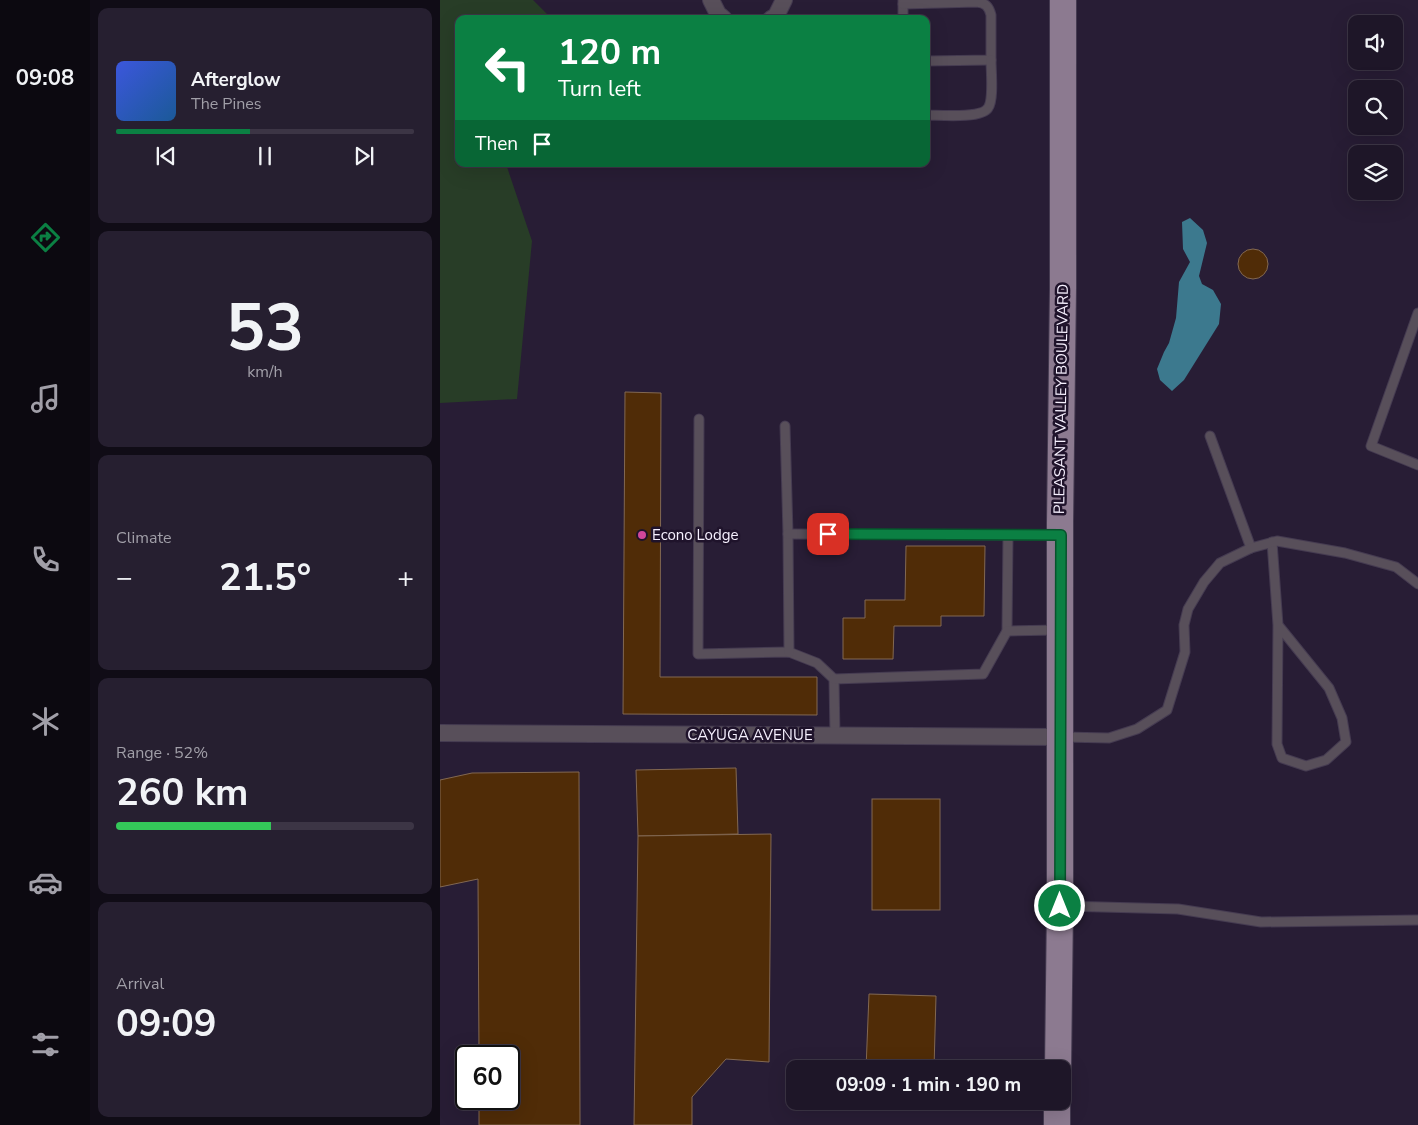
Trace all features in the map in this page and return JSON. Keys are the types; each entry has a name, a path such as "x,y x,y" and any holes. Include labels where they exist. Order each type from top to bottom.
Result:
{"main road":[{"name":"PLEASANT VALLEY BOULEVARD","path":"1058,1060 1063,0"},
{"path":"1057,1110 1057,1125"}],"street":[{"path":"711,0 719,15"},
{"path":"776,15 784,0"},
{"name":"CAYUGA AVENUE","path":"440,733 1060,737"}],"lane":[{"path":"904,15 903,2 984,3 989,8 991,15 991,100 988,108 978,114 930,115"},
{"path":"930,62 991,60"},
{"path":"1418,313 1371,446 1418,465"},
{"path":"699,419 698,654 789,652 817,663 834,679 983,674 1006,631 1008,535"},
{"path":"785,426 789,652"},
{"path":"1210,436 1251,548"},
{"path":"788,534 1061,535"},
{"path":"1060,737 1109,738 1137,729 1167,710 1185,652 1184,625 1188,608 1204,582 1220,563 1251,548 1277,541 1345,552 1396,567 1418,584"},
{"path":"1272,542 1278,625 1276,744 1282,758 1306,766 1326,760 1346,742 1342,718 1329,688 1278,625"},
{"path":"1006,631 1060,630"},
{"path":"834,679 835,736"},
{"path":"1060,906 1178,909 1260,922 1418,920"}],"green space":[{"path":"440,0 533,0 548,15 455,15 455,167 507,167 532,241 517,399 440,403"}],"water":[{"path":"1190,218 1203,230 1207,243 1199,276 1202,284 1213,290 1221,304 1219,324 1184,380 1172,391 1160,380 1157,369 1169,343 1176,318 1179,282 1190,262 1183,249 1182,222"}],"building":[{"path":"1253,249 1264,253 1268,264 1264,275 1253,279 1242,275 1238,264 1242,253"},
{"name":"Econo Lodge","path":"625,392 661,393 660,677 817,677 817,715 623,714"},
{"path":"906,546 985,546 984,616 941,616 941,626 894,626 893,659 843,659 843,618 865,618 865,600 905,600"},
{"path":"736,768 738,834 638,836 636,770"},
{"path":"579,772 580,1125 479,1125 479,1110 520,1110 520,1045 479,1045 478,879 440,887 440,780 472,773"},
{"path":"872,799 940,799 940,910 872,910"},
{"path":"771,834 769,1062 726,1059 692,1097 692,1125 634,1125 638,836"},
{"path":"869,994 936,996 934,1060 866,1060"}],"place":[{"name":"Econo Lodge","path":"642,535"}],"route":[{"path":"828,534 1061,535 1060,906"}]}
